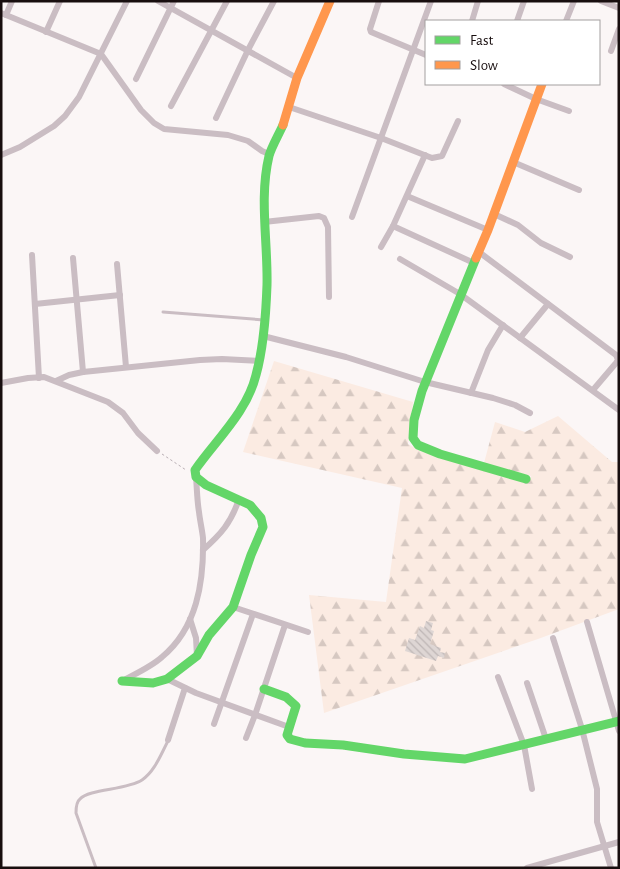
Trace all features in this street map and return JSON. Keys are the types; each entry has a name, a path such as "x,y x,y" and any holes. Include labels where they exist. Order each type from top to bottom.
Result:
{"street":[{"path":"12,1 3,14 101,54 142,110 154,123 164,128 228,135 248,141 269,154"},
{"path":"46,32 60,1"},
{"path":"1,155 20,147 54,126 65,116 78,97 127,1"},
{"path":"158,1 297,78"},
{"path":"136,79 174,1"},
{"path":"171,106 212,31 226,1"},
{"path":"216,118 248,50 274,1"},
{"path":"122,681 162,657 184,634 200,594 203,536 198,510 195,470 244,404 256,376 263,336 267,284 264,222 269,154 277,140 297,78 330,1"},
{"path":"379,1 370,29 371,32 425,55"},
{"path":"352,217 431,1"},
{"path":"472,20 478,1"},
{"path":"517,20 524,1"},
{"path":"566,20 574,1"},
{"path":"601,1 619,8"},
{"path":"611,51 619,29"},
{"path":"506,85 569,112"},
{"path":"526,479 440,454 418,445 413,438 414,420 426,382 460,294 488,230 542,85"},
{"path":"289,107 381,138 432,158 442,156 458,121"},
{"path":"382,247 425,155"},
{"path":"512,162 579,190"},
{"path":"407,196 488,230"},
{"path":"494,214 518,225 541,243 570,257"},
{"path":"264,222 319,216 324,218 328,227 329,297"},
{"path":"393,226 474,263"},
{"path":"479,252 616,355 618,360 593,390"},
{"path":"32,255 39,378"},
{"path":"73,258 83,372"},
{"path":"400,259 460,294 619,410"},
{"path":"117,264 126,367"},
{"path":"35,304 120,295"},
{"path":"520,338 548,304"},
{"path":"471,393 488,350 503,325"},
{"path":"263,336 346,357 426,382 515,405 530,413"},
{"path":"56,381 69,375 83,372 126,367 222,359 258,361"},
{"path":"1,383 28,378 56,381 117,408 138,433 157,451"},
{"path":"122,681 153,683 167,680 197,656 209,635 232,607 263,527 261,518 256,510 239,499 206,485 196,477"},
{"path":"203,550 219,536 230,521 239,499"},
{"path":"232,607 308,632"},
{"path":"214,724 253,614"},
{"path":"190,619 196,638 197,656"},
{"path":"587,622 619,731"},
{"path":"246,738 286,625"},
{"path":"552,638 582,729 597,789 596,814 611,868"},
{"path":"498,677 524,745 532,789"},
{"path":"167,680 289,727"},
{"path":"526,683 546,739"},
{"path":"168,740 185,688"},
{"path":"264,689 290,698 295,703 296,706 287,735 290,739 305,743 343,744 404,754 464,759 617,721"},
{"path":"527,868 619,842"}],"lane":[{"path":"163,312 264,320"},
{"path":"96,868 76,813 76,804 87,795 128,786 142,780 150,772 168,740"}],"path":[{"path":"157,451 196,477"}],"green space":[{"path":"274,361 413,402 408,444 420,451 528,483 531,476 484,463 495,422 525,432 558,416 612,462 619,462 619,609 324,713 309,595 386,602 402,488 243,452"}],"building":[{"path":"426,621 433,623 431,630 434,631 430,644 441,648 440,652 445,653 444,658 438,656 436,661 405,651 409,638 415,640 420,626 424,628"}],"traffic: fast":[{"path":"122,681 153,683 167,679 197,656 209,635 233,607 263,527 261,518 250,505 206,485 196,477 195,470 246,401 259,364 267,296 264,204 266,172 270,153 283,125"},
{"path":"476,258 422,391 414,420 413,438 418,445 440,454 526,479"},
{"path":"264,689 286,697 296,706 287,735 290,739 305,743 343,745 404,754 465,759 619,721"}],"traffic: slow":[{"path":"283,125 297,78 330,1"},
{"path":"476,258 542,85"}]}
